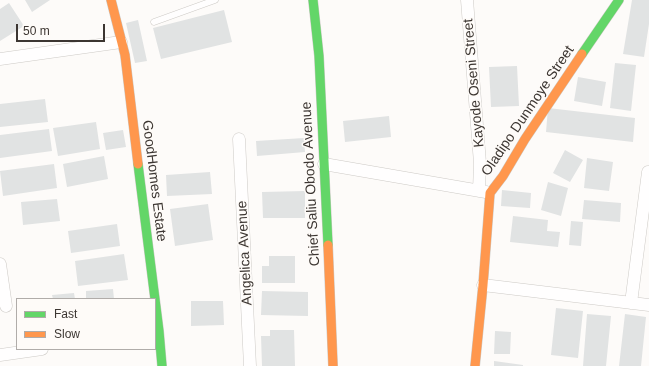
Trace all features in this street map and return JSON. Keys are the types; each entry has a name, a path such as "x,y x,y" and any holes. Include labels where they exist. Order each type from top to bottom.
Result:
{"street":[{"name":"GoodHomes Estate","path":"111,0 125,55 153,298"},
{"name":"Chief Saliu Obodo Avenue","path":"313,0 319,56 333,366"},
{"name":"Kayode Oseni Street","path":"467,0 480,163 484,192"},
{"name":"Oladipo Dunmoye Street","path":"475,366 483,285 484,192 503,176 525,139 619,0"},
{"path":"0,59 121,42"},
{"name":"Angelica Avenue","path":"239,139 250,366"},
{"path":"324,164 484,192"},
{"path":"631,303 648,172"},
{"path":"0,264 6,306"},
{"path":"483,285 649,305"},
{"name":"GoodHomes Estate","path":"157,332 162,366"},
{"path":"0,355 35,350"}],"lane":[{"path":"154,22 216,0"}],"building":[{"path":"25,0 50,0 32,12"},
{"path":"632,0 649,0 649,24 644,57 623,54"},
{"path":"9,3 24,26 0,41 0,9"},
{"path":"224,10 232,42 161,59 153,28"},
{"path":"138,20 147,61 135,63 126,23"},
{"path":"615,63 636,65 631,111 610,108"},
{"path":"517,66 519,106 491,107 489,67"},
{"path":"578,77 606,82 602,106 574,101"},
{"path":"45,99 48,122 0,127 0,104"},
{"path":"548,108 635,118 633,142 546,132"},
{"path":"389,116 391,137 345,142 343,121"},
{"path":"96,122 100,149 58,156 53,128"},
{"path":"49,129 52,151 0,158 0,135"},
{"path":"123,130 126,147 106,150 103,133"},
{"path":"304,138 305,152 257,156 256,141"},
{"path":"565,150 583,160 570,182 553,173"},
{"path":"104,156 108,179 67,187 63,164"},
{"path":"587,158 613,162 609,191 584,188"},
{"path":"54,164 57,188 3,196 0,171"},
{"path":"210,172 212,194 167,196 166,175"},
{"path":"548,182 568,188 561,216 541,210"},
{"path":"502,190 531,193 530,208 501,206"},
{"path":"305,191 305,218 263,218 262,192"},
{"path":"57,199 60,221 23,225 21,202"},
{"path":"584,200 621,203 620,222 582,219"},
{"path":"208,204 213,240 175,246 170,209"},
{"path":"513,216 548,220 547,231 560,232 558,247 510,242"},
{"path":"571,221 583,222 581,246 569,245"},
{"path":"117,224 120,246 71,253 68,231"},
{"path":"124,254 128,280 78,286 75,261"},
{"path":"269,256 295,256 295,283 262,283 262,266 269,266"},
{"path":"113,289 114,298 86,298 86,291"},
{"path":"262,291 308,292 308,316 261,315"},
{"path":"74,293 75,298 53,298 52,295"},
{"path":"191,301 223,301 224,325 191,326"},
{"path":"556,308 583,311 578,358 551,355"},
{"path":"587,314 611,316 606,366 583,366"},
{"path":"625,314 646,317 641,366 619,366"},
{"path":"270,330 294,330 295,366 262,366 261,336 270,336"},
{"path":"495,331 511,332 510,354 494,354"},
{"path":"494,361 523,365 523,366 494,366"}],"traffic: fast":[{"path":"313,0 319,56 328,245"},
{"path":"582,54 619,0"},
{"path":"138,164 155,298"},
{"path":"156,307 162,366"}],"traffic: slow":[{"path":"111,0 125,55 138,164"},
{"path":"475,366 490,193 503,176 525,139 582,54"},
{"path":"328,245 333,366"}]}
